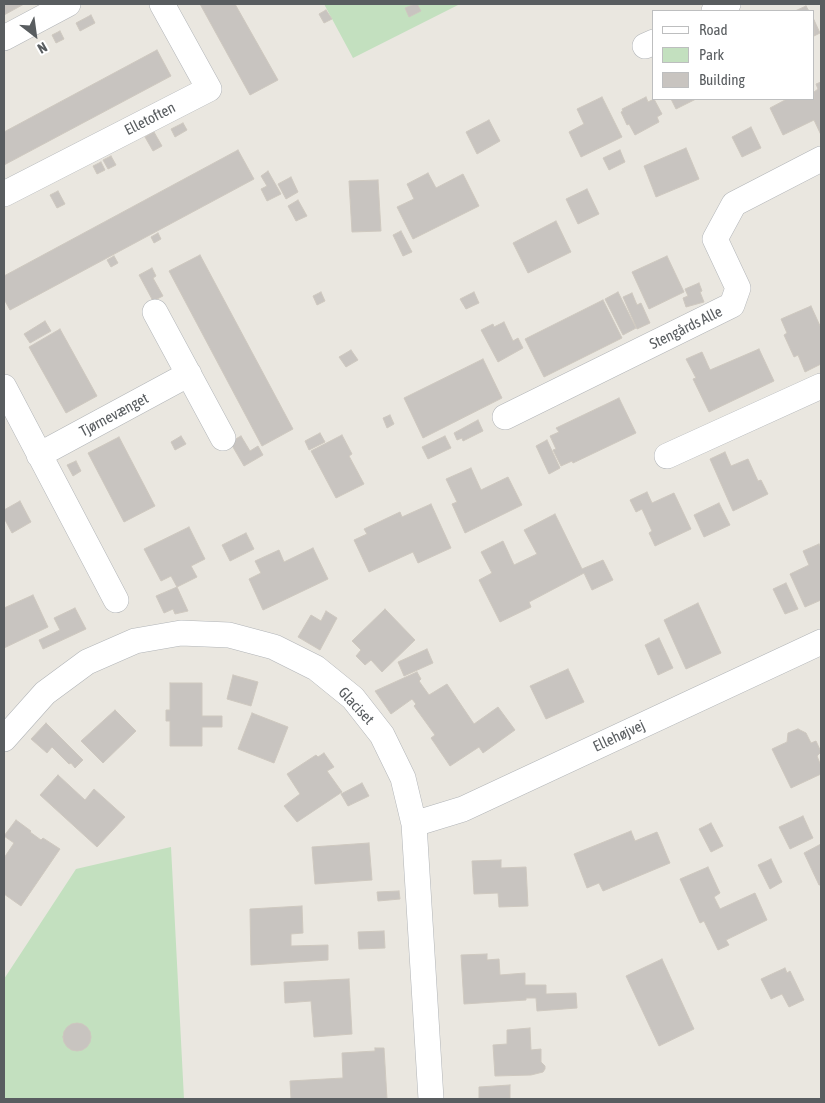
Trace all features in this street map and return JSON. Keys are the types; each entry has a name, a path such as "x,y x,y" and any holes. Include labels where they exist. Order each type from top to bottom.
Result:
{"street":[{"path":"4,38 68,4"},
{"name":"Elletoften","path":"4,194 209,89 162,4"},
{"path":"716,10 728,4"},
{"name":"Stengårds Alle","path":"505,418 732,305 738,288 715,239 734,204 821,159"},
{"path":"155,312 223,438"},
{"name":"Tjørnevænget","path":"39,455 189,374"},
{"path":"667,456 821,386"},
{"path":"4,388 116,600"},
{"name":"Glaciset","path":"4,739 45,693 87,662 135,641 181,633 229,635 274,647 316,668 353,698 382,735 403,778 414,824 431,1099"},
{"name":"Ellehøjvej","path":"414,824 464,809 821,642"}],"green space":[{"path":"324,4 460,4 353,58"},
{"path":"171,847 184,1099 4,1099 4,979 76,869"}],"building":[{"path":"4,4 24,4 4,15"},
{"path":"200,4 235,4 278,80 250,95"},
{"path":"417,4 421,11 409,17 405,8"},
{"path":"806,6 808,10 797,10"},
{"path":"326,10 332,19 324,23 319,14"},
{"path":"91,15 95,23 80,31 76,23"},
{"path":"815,22 820,33 815,36"},
{"path":"60,31 64,39 56,43 52,35"},
{"path":"157,50 171,76 4,165 4,132"},
{"path":"821,82 821,135 814,120 783,135 770,108 785,100 815,100 815,91 818,89 816,84"},
{"path":"602,97 622,137 581,157 569,132 584,124 577,109"},
{"path":"646,97 648,102 655,100 662,114 657,117 659,122 635,135 629,124 627,125 621,112 623,111 622,109"},
{"path":"672,100 694,100 676,109"},
{"path":"489,120 500,141 477,154 466,132"},
{"path":"183,123 187,130 175,137 171,129"},
{"path":"751,127 761,148 742,157 732,137"},
{"path":"154,132 162,146 153,151 145,137"},
{"path":"686,148 699,179 656,197 644,166"},
{"path":"238,150 254,179 10,310 4,299 4,276"},
{"path":"620,150 625,162 609,170 603,158"},
{"path":"111,156 116,165 108,169 103,160"},
{"path":"101,162 105,170 97,174 93,166"},
{"path":"268,171 281,194 267,201 261,189 267,186 261,176"},
{"path":"428,173 436,188 463,174 479,206 413,239 397,207 414,199 407,184"},
{"path":"291,177 298,192 286,199 278,184"},
{"path":"378,180 381,231 352,232 349,181"},
{"path":"587,189 599,214 578,224 566,199"},
{"path":"58,191 65,204 57,208 50,195"},
{"path":"298,200 307,216 296,221 288,206"},
{"path":"556,221 571,252 528,273 513,243"},
{"path":"401,231 412,252 403,256 393,235"},
{"path":"158,233 161,239 154,243 151,237"},
{"path":"200,255 293,429 262,446 169,271"},
{"path":"114,256 118,263 111,267 107,260"},
{"path":"667,256 684,292 649,309 632,272"},
{"path":"152,268 156,276 153,278 163,296 153,301 139,275"},
{"path":"699,283 704,302 686,307 683,298 688,296 685,289"},
{"path":"321,292 325,301 317,305 313,296"},
{"path":"474,292 479,303 466,309 460,299"},
{"path":"618,292 636,328 623,335 605,299"},
{"path":"632,293 637,305 641,303 650,323 637,329 623,297"},
{"path":"603,300 622,338 544,377 525,339"},
{"path":"811,306 821,328 821,364 805,372 798,355 794,357 784,335 787,333 781,319"},
{"path":"45,321 51,331 30,343 24,334"},
{"path":"504,322 513,341 518,338 523,348 498,362 481,330 493,324 494,327"},
{"path":"60,329 97,396 66,413 29,347"},
{"path":"759,349 774,381 709,412 693,379 696,378 686,359 702,352 710,370"},
{"path":"351,350 358,360 346,367 339,357"},
{"path":"483,359 502,398 423,438 404,398"},
{"path":"619,398 636,433 573,463 572,461 561,466 553,450 556,449 550,436 559,432 556,428"},
{"path":"390,415 394,424 387,428 383,418"},
{"path":"478,420 483,431 463,441 462,438 457,440 454,433"},
{"path":"320,433 325,442 309,450 305,441"},
{"path":"342,435 352,454 349,456 364,484 336,498 311,451"},
{"path":"181,436 186,444 175,450 171,442"},
{"path":"241,436 250,451 258,446 263,455 244,466 230,442"},
{"path":"445,436 451,448 428,459 422,447"},
{"path":"119,437 155,506 124,522 88,453"},
{"path":"547,440 560,468 549,474 536,446"},
{"path":"725,452 731,466 748,459 758,481 761,480 768,494 733,511 710,459"},
{"path":"76,461 81,471 73,476 67,465"},
{"path":"471,468 481,490 508,477 522,505 465,533 452,504 457,502 446,479"},
{"path":"647,492 652,503 674,493 691,529 655,546 649,533 652,531 642,509 636,512 630,500"},
{"path":"20,501 31,522 12,533 4,518 4,510"},
{"path":"719,503 730,525 704,537 694,515"},
{"path":"431,504 451,548 418,563 413,552 369,572 354,540 367,534 364,529 400,512 402,517"},
{"path":"555,514 582,569 603,560 613,580 592,590 584,573 529,602 531,607 500,622 479,580 492,573 481,552 503,541 514,565 537,554 524,530"},
{"path":"189,527 205,559 191,566 197,577 177,587 171,576 161,581 144,549"},
{"path":"246,533 254,549 230,561 222,545"},
{"path":"819,544 821,548 821,600 805,607 790,574 809,565 803,551"},
{"path":"313,548 328,579 263,610 249,579 261,573 255,561 279,550 284,562"},
{"path":"786,583 798,609 785,614 773,589"},
{"path":"177,587 188,611 175,614 173,609 164,613 156,596"},
{"path":"33,595 48,627 4,648 4,608"},
{"path":"698,603 721,653 686,669 664,620"},
{"path":"75,608 86,629 43,649 39,640 60,630 54,618"},
{"path":"385,609 415,640 382,672 371,660 365,665 356,656 361,650 352,641"},
{"path":"326,611 337,618 320,650 298,637 311,615 321,621"},
{"path":"659,638 673,668 658,675 645,645"},
{"path":"427,649 433,663 404,676 398,662"},
{"path":"568,669 584,702 546,719 530,686"},
{"path":"417,672 421,679 419,681 429,695 447,684 474,724 498,707 515,730 483,753 479,747 450,766 431,738 435,735 414,706 416,704 412,699 391,714 375,691"},
{"path":"233,675 258,682 251,706 227,699"},
{"path":"170,683 202,683 202,716 222,716 222,727 202,727 202,746 170,746 170,721 166,721 166,710 170,710"},
{"path":"115,710 136,731 103,763 81,741"},
{"path":"252,713 288,727 274,763 238,749"},
{"path":"46,723 83,760 75,768 52,747 47,753 31,739"},
{"path":"798,729 806,733 811,743 816,741 821,752 817,756 821,766 821,774 791,788 772,749 787,742 788,733"},
{"path":"324,753 334,767 327,771 342,792 297,822 284,806 300,794 287,774 316,755 318,757"},
{"path":"58,775 85,800 94,789 125,817 97,847 40,795"},
{"path":"362,783 369,796 348,806 341,794"},
{"path":"803,816 813,838 790,849 779,827"},
{"path":"16,820 41,840 43,838 60,849 21,906 4,894 4,858 14,843 4,836"},
{"path":"711,823 723,846 711,852 699,829"},
{"path":"631,831 635,841 657,832 670,863 603,891 599,883 587,888 574,854"},
{"path":"369,843 372,880 315,884 312,847"},
{"path":"821,844 821,885 819,885 804,853"},
{"path":"771,859 782,882 770,889 758,865"},
{"path":"501,860 501,868 526,867 528,906 499,907 498,893 474,894 472,861"},
{"path":"708,867 720,893 714,897 720,909 755,893 767,920 726,940 729,945 718,950 704,921 700,923 680,879"},
{"path":"399,891 400,899 378,901 377,892"},
{"path":"302,906 303,933 291,934 291,946 328,945 328,960 251,965 250,909"},
{"path":"384,931 385,948 359,949 358,932"},
{"path":"487,954 487,960 499,959 500,975 525,973 525,985 546,985 546,994 576,993 577,1008 537,1011 536,998 464,1004 461,955"},
{"path":"662,959 694,1029 659,1046 626,976"},
{"path":"785,968 787,973 790,971 804,1000 789,1007 782,994 771,999 761,979"},
{"path":"349,979 352,1034 314,1037 311,1001 285,1003 284,982"},
{"path":"77,1023 87,1027 91,1037 87,1047 77,1051 67,1047 63,1037 67,1027"},
{"path":"530,1028 531,1050 541,1049 541,1062 545,1066 543,1072 531,1075 495,1076 493,1045 507,1044 507,1030"},
{"path":"375,1048 384,1048 387,1099 291,1099 290,1081 343,1078 342,1053 375,1051"},
{"path":"510,1085 510,1099 479,1099 479,1087"}]}
